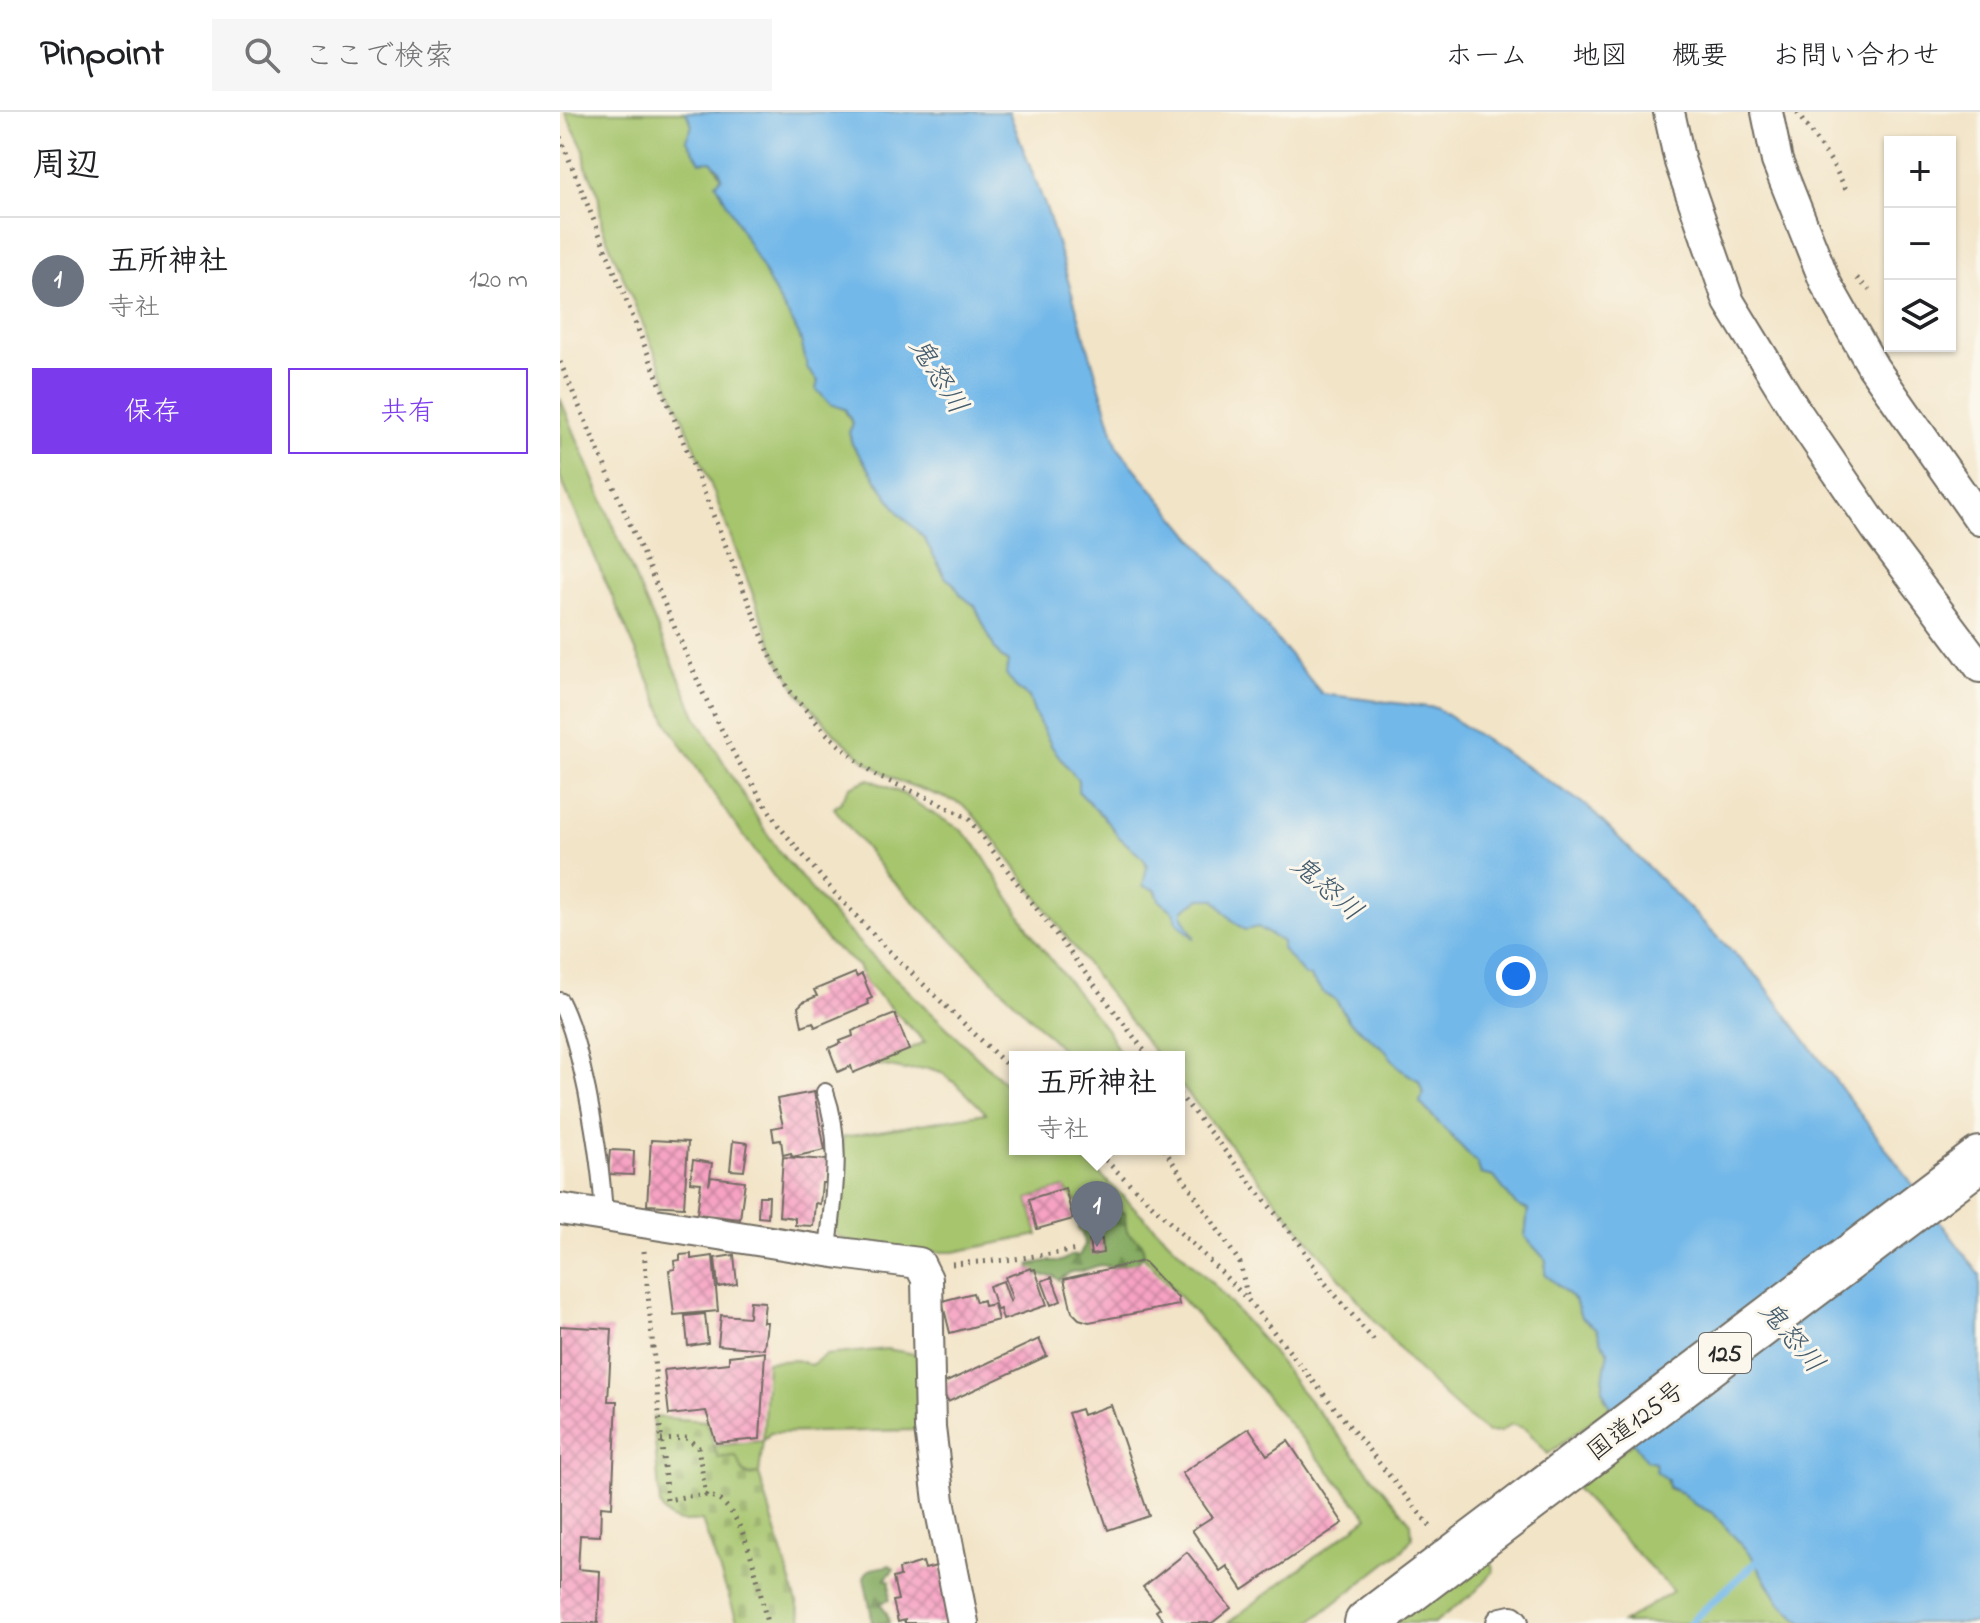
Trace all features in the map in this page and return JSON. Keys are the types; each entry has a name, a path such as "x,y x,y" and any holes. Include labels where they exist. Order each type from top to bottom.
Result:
{"highway":[{"name":"国道125号","path":"1367,1623 1452,1540 1980,1159"}],"street":[{"path":"1669,112 1680,162 1729,302 1795,410 1877,530 1980,667"},
{"path":"1767,112 1777,161 1826,284 1873,367 1980,520"},
{"path":"560,1209 919,1263 927,1279 930,1428 939,1501 963,1623"},
{"path":"1502,1623 1513,1623"}],"lane":[{"path":"560,1001 576,1043 585,1083 599,1162 604,1216"},
{"path":"825,1092 831,1111 837,1158 828,1251"}],"path":[{"path":"1797,112 1846,189"},
{"path":"560,137 770,655 789,691 827,734 874,775 968,818 1144,1050"},
{"path":"560,362 703,693 735,756 778,825 832,890 888,950 1009,1067"},
{"path":"1185,1101 1300,1244 1325,1283 1376,1343"},
{"path":"1100,1155 1248,1300 1452,1540"},
{"path":"1168,1155 1240,1263 1248,1300"},
{"path":"641,1222 667,1500 714,1497 725,1503 735,1515 743,1531 767,1623"},
{"path":"919,1263 964,1264 1079,1250"},
{"path":"661,1440 687,1438 698,1447 706,1496"}],"green space":[{"path":"565,112 685,112 692,120 692,129 722,177 717,183 800,337 808,370 818,381 830,404 844,409 853,425 849,432 852,444 899,513 924,538 946,578 975,606 994,647 1008,662 1017,689 1029,697 1052,747 1078,780 1078,791 1119,837 1144,859 1159,900 1174,912 1177,922 1193,936 1183,917 1183,910 1200,899 1214,899 1232,920 1258,927 1283,942 1282,949 1325,994 1336,1000 1349,1021 1384,1049 1400,1069 1419,1081 1423,1093 1420,1103 1477,1163 1481,1174 1494,1177 1516,1205 1528,1210 1525,1237 1546,1260 1545,1274 1575,1300 1581,1317 1597,1329 1608,1351 1604,1396 1610,1407 1548,1454 1526,1429 1512,1424 1500,1432 1488,1433 1465,1415 1422,1374 1383,1330 1185,1090 1185,1051 1153,1051 970,811 959,803 896,780 867,762 837,736 797,691 777,657 709,480 602,227 598,192 586,167 584,150"},
{"path":"560,398 697,718 781,854 867,951 1009,1087 1009,1155 1080,1155 1215,1286 1411,1523 1412,1538 1403,1550 1309,1623 1228,1623 1368,1517 1216,1337 1142,1255 1141,1243 1126,1228 1125,1213 1099,1202 1082,1208 1064,1188 1028,1199 1038,1235 954,1252 919,1252 855,1243 838,1237 835,1229 842,1184 843,1137 986,1113 941,1072 928,1068 905,1070 874,1064 925,1042 866,983 858,966 828,942 786,893 723,808 668,724 560,477"},
{"path":"869,779 903,794 960,829 976,845 1035,939 1109,1033 1119,1051 1064,1051 885,873 834,808 850,787"},
{"path":"1098,1202 1125,1213 1127,1231 1142,1243 1144,1253 1137,1264 1116,1267 1100,1265 1071,1272 1059,1280 1053,1276 1039,1276 1030,1270 1030,1264 1079,1256 1085,1244 1078,1229 1082,1208"},
{"path":"887,1349 921,1355 918,1430 770,1433 763,1441 767,1362 796,1360 811,1365 825,1355"},
{"path":"653,1417 706,1421 718,1458 736,1456 744,1474 759,1474 803,1623 738,1623 702,1521 672,1519 660,1505"},
{"path":"763,1441 759,1474 753,1475 742,1472 735,1456 718,1458 714,1446"},
{"path":"1633,1442 1660,1468 1668,1488 1682,1493 1694,1504 1713,1513 1751,1555 1779,1602 1803,1623 1622,1623 1673,1591 1575,1488"},
{"path":"1490,1547 1493,1572 1476,1591 1434,1623 1384,1623"},
{"path":"890,1565 894,1569 885,1579 890,1581 889,1600 880,1603 889,1623 872,1623 864,1578 871,1570"}],"water":[{"name":"鬼怒川","path":"685,112 1009,112 1048,213 1118,448 1322,694 1436,708 1587,806 1760,979 1980,1275 1980,1623 1803,1623 1779,1602 1751,1555 1713,1513 1668,1487 1668,1480 1656,1471 1655,1462 1646,1460 1628,1435 1603,1389 1608,1351 1597,1329 1581,1317 1575,1300 1545,1274 1546,1260 1525,1237 1528,1210 1516,1205 1494,1177 1481,1174 1477,1163 1420,1103 1423,1093 1419,1081 1400,1069 1384,1049 1349,1021 1336,1000 1325,994 1309,976 1305,976 1282,949 1282,942 1258,927 1245,930 1214,899 1200,899 1183,910 1183,917 1195,939 1177,922 1174,912 1159,900 1156,890 1143,886 1147,866 1144,859 1119,837 1078,791 1078,780 1052,747 1029,697 1017,689 1006,674 1008,662 994,647 975,606 946,578 924,538 899,513 852,444 849,432 853,424 845,409 830,404 816,389 818,381 808,370 800,337 716,183 722,177 719,169 711,161 700,162 686,139 692,126"}],"building":[{"path":"855,973 857,977 862,974 872,998 867,1000 869,1004 815,1027 813,1022 802,1026 798,1007 817,996 814,990"},
{"path":"895,1014 909,1050 853,1073 851,1066 838,1072 829,1048 853,1036 852,1031"},
{"path":"814,1092 825,1150 792,1157 791,1153 783,1155 781,1140 774,1141 772,1128 783,1126 777,1099"},
{"path":"651,1140 688,1142 684,1207 647,1205"},
{"path":"733,1141 748,1143 744,1171 730,1170"},
{"path":"610,1150 634,1151 633,1175 608,1174"},
{"path":"783,1157 828,1160 820,1204 815,1203 813,1226 795,1225 795,1218 779,1216"},
{"path":"693,1160 712,1163 709,1185 711,1177 745,1181 740,1219 697,1214 701,1183 690,1182"},
{"path":"1065,1188 1073,1219 1037,1229 1029,1199"},
{"path":"759,1196 769,1196 768,1218 758,1217"},
{"path":"1102,1239 1103,1253 1091,1255 1089,1240"},
{"path":"691,1254 691,1259 713,1256 718,1311 674,1315 669,1270 675,1269 674,1261 680,1260 680,1255"},
{"path":"734,1255 737,1284 718,1287 715,1258"},
{"path":"1143,1261 1178,1298 1179,1305 1089,1322 1079,1319 1072,1312 1064,1279"},
{"path":"1035,1269 1047,1305 1003,1320 989,1286 1003,1281 1010,1301 1012,1298 1005,1277"},
{"path":"1052,1277 1061,1301 1051,1305 1042,1281"},
{"path":"973,1293 976,1302 983,1300 984,1306 994,1304 998,1320 950,1333 942,1301"},
{"path":"750,1301 765,1302 763,1322 767,1322 764,1349 718,1345 721,1315 749,1317"},
{"path":"705,1314 708,1343 688,1346 685,1316"},
{"path":"560,1326 612,1329 608,1401 617,1401 612,1507 601,1506 600,1536 580,1535 578,1569 600,1571 598,1623 560,1623"},
{"path":"1039,1339 1047,1356 948,1402 940,1385"},
{"path":"765,1352 760,1439 716,1443 706,1411 669,1415 664,1370 729,1363 729,1356"},
{"path":"1111,1405 1149,1516 1108,1530 1068,1413 1081,1409 1083,1415"},
{"path":"1249,1428 1267,1455 1288,1441 1343,1523 1243,1590 1227,1566 1220,1571 1192,1530 1212,1517 1182,1473"},
{"path":"1187,1552 1231,1608 1212,1623 1165,1623 1156,1611 1160,1608 1143,1587"},
{"path":"923,1562 925,1569 940,1565 954,1623 898,1622 893,1601 898,1600 893,1578 900,1576 899,1569"}],"waterway":[{"path":"1690,1623 1755,1563"}],"place":[{"name":"五所神社","path":"1097,1247"}]}
